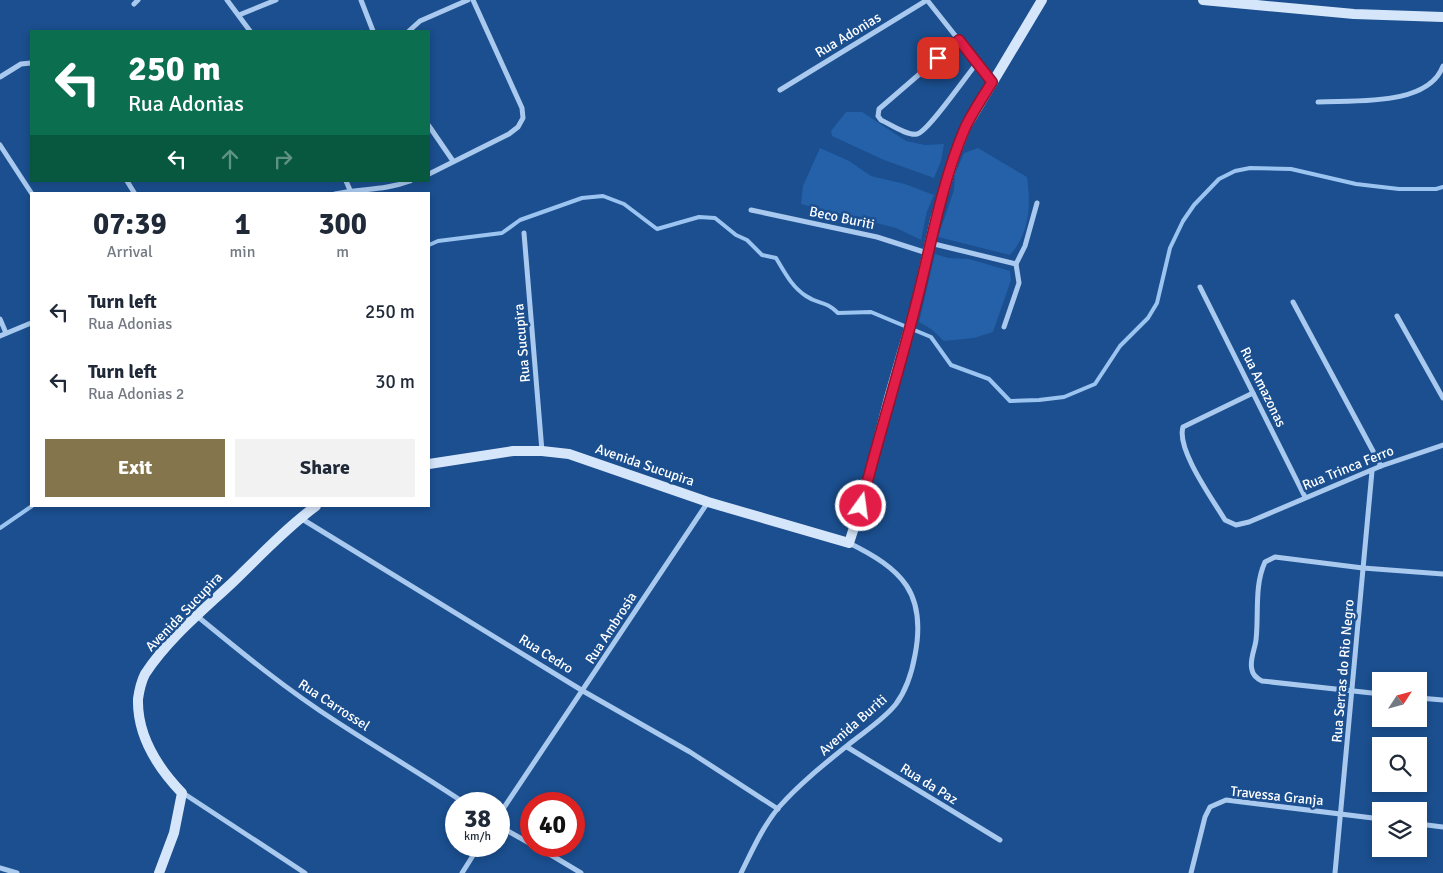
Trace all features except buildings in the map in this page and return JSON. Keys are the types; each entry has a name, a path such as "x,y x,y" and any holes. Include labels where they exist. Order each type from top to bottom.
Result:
{"street":[{"path":"228,0 249,30"},
{"path":"238,15 276,0"},
{"path":"361,0 373,30"},
{"path":"411,30 420,21 468,0"},
{"path":"430,173 518,127 523,118 517,98 473,0"},
{"name":"Rua Adonias","path":"780,90 927,0 992,82"},
{"path":"848,543 861,506 916,304 928,248 955,155 966,127 1042,0"},
{"path":"1203,0 1354,14 1443,17"},
{"path":"959,40 879,109 877,112 881,120 910,134 919,134 929,128 946,102 977,63"},
{"path":"0,77 21,64 30,63"},
{"path":"1318,102 1385,98 1414,94 1436,79 1443,66"},
{"path":"430,127 453,161"},
{"path":"0,145 31,192"},
{"path":"346,182 350,190"},
{"path":"342,192 386,189 407,182"},
{"path":"1004,327 1019,283 1016,264 1025,246 1037,203"},
{"name":"Beco Buriti","path":"751,210 928,248 1016,264"},
{"name":"Rua Sucupira","path":"524,233 542,451"},
{"name":"Rua Amazonas","path":"1200,287 1305,497"},
{"path":"1293,302 1381,466"},
{"path":"1397,316 1443,398"},
{"path":"0,319 6,333"},
{"path":"0,336 30,323"},
{"name":"Rua Trinca Ferro","path":"1253,393 1183,427 1180,436 1188,456 1225,520 1236,525 1250,522 1381,466 1443,445"},
{"name":"Avenida Sucupira","path":"430,464 513,451 542,451 576,456 708,502 848,543"},
{"name":"Rua Serras do Rio Negro","path":"1335,873 1342,814 1372,471"},
{"name":"Rua Ambrosia","path":"510,799 708,502"},
{"name":"Avenida Sucupira","path":"182,793 163,774 153,756 140,718 138,698 144,676 160,654 197,616 315,507"},
{"name":"Rua Cedro","path":"302,519 583,691 690,752 778,809"},
{"name":"Avenida Buriti","path":"741,873 778,809 808,778 889,711 903,692 910,678 920,620 918,608 897,573 881,560 848,543"},
{"path":"1372,693 1262,681 1252,672 1258,600 1262,568 1265,562 1275,557 1364,568 1443,574"},
{"name":"Rua Carrossel","path":"197,616 265,672 336,722 411,766 449,792"},
{"path":"1428,699 1443,700"},
{"name":"Rua da Paz","path":"847,746 1000,840"},
{"path":"159,873 174,834 182,793 305,873"},
{"name":"Travessa Granja","path":"1191,873 1205,817 1210,807 1216,803 1226,800 1240,801 1372,818"},
{"path":"1427,825 1443,826"},
{"path":"462,873 472,857"},
{"path":"554,857 581,873"},
{"path":"0,868 16,873"}],"shaded area":[{"path":"846,112 862,112 906,141 925,145 944,144 941,161 934,178 884,160 832,136 831,131"},
{"path":"820,148 849,161 871,176 905,184 934,195 927,211 921,240 896,228 801,204 803,186"},
{"path":"978,148 1027,177 1028,218 1022,237 1010,255 938,237 954,190 955,174 964,153"},
{"path":"935,254 948,258 969,259 1010,271 1011,280 993,332 974,338 944,341 931,329 919,322"}],"waterway":[{"path":"430,245 438,241 502,233 520,220 582,198 603,196 624,204 657,229 699,217 715,218 736,235 747,240 762,255 776,258 793,284 811,299 829,306 838,313 871,312 931,337 951,365 989,379 1010,401 1039,400 1064,397 1095,384 1120,346 1148,318 1157,303 1170,248 1183,221 1194,205 1219,179 1235,171 1250,168 1291,169 1356,184 1399,189 1436,189 1443,187"},
{"path":"0,528 31,507"}],"route":[{"path":"861,506 916,304 935,220 955,155 966,127 992,82 959,40 938,58"}]}
